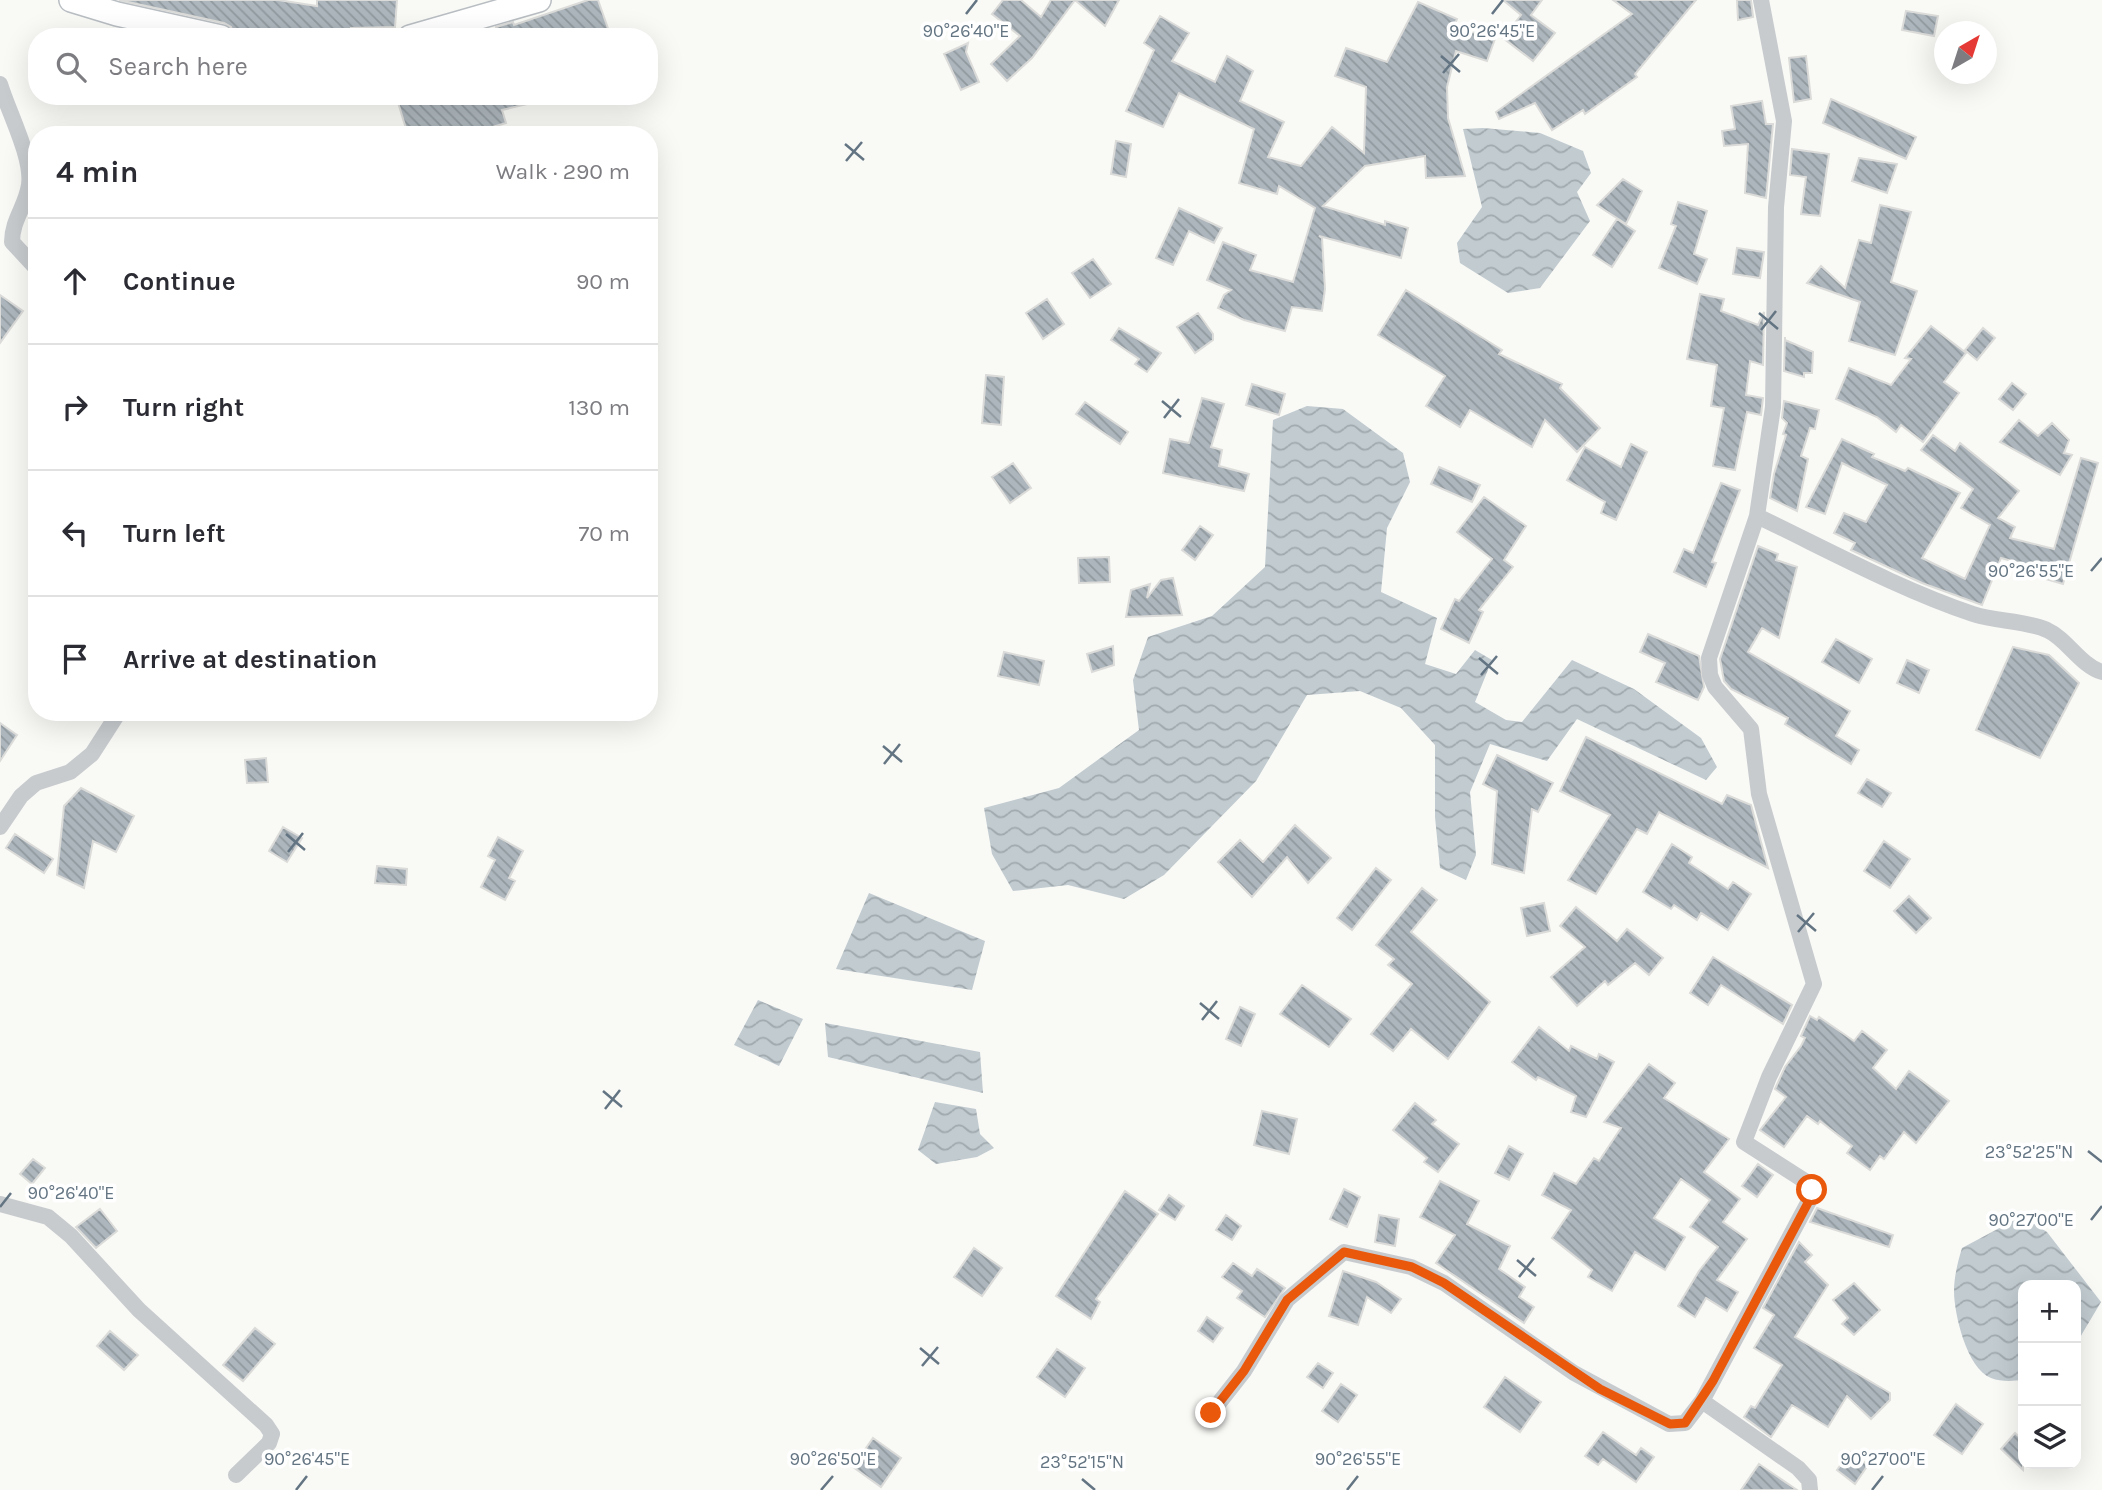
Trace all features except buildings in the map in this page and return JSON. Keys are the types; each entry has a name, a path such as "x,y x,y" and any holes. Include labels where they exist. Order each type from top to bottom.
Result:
{"street":[{"path":"71,0 180,28"},
{"path":"441,28 539,0"},
{"path":"1211,1413 1244,1371 1287,1300 1344,1252 1412,1267 1444,1283 1574,1373 1670,1424 1685,1423 1702,1401 1809,1201 1812,1190 1808,1183 1744,1142 1769,1077 1814,984 1759,794 1751,729 1715,687 1710,675 1709,658 1757,516 1773,407 1776,207 1784,121 1761,0"},
{"path":"0,84 28,167"},
{"path":"28,185 12,224 12,242 28,260"},
{"path":"1757,516 1865,569 1974,614 2024,621 2051,632 2102,672"},
{"path":"0,827 20,796 36,783 70,772 92,754 113,721"},
{"path":"0,1204 48,1217 71,1236 139,1310 266,1424 272,1434 269,1443 236,1475"},
{"path":"1702,1401 1798,1468 1809,1480 1810,1490"}],"water":[{"path":"1463,129 1540,133 1583,151 1591,173 1577,192 1590,221 1540,288 1508,293 1460,263 1457,243 1482,207"},
{"path":"1307,406 1343,409 1403,453 1410,482 1387,528 1381,592 1437,618 1425,664 1456,674 1475,650 1492,660 1475,702 1506,720 1522,722 1572,660 1634,689 1701,738 1717,767 1706,780 1577,719 1547,761 1490,744 1470,792 1476,855 1466,880 1440,868 1435,817 1435,745 1401,708 1360,691 1307,695 1256,781 1164,875 1124,899 1068,885 1013,891 992,854 984,808 1059,788 1139,730 1133,680 1148,637 1212,616 1265,567 1273,420"},
{"path":"869,893 985,941 972,990 836,969"},
{"path":"758,1000 803,1019 779,1066 734,1045"},
{"path":"825,1023 980,1052 983,1093 828,1057"},
{"path":"935,1102 976,1109 980,1134 994,1148 977,1157 936,1164 918,1150"},
{"path":"2022,1216 2047,1232 2101,1302 2081,1336 2081,1280 2018,1280 2018,1380 1991,1378 1975,1364 1969,1353 1956,1313 1955,1280 1962,1248"}],"route":[{"path":"1211,1413 1244,1371 1287,1300 1344,1252 1412,1267 1444,1283 1600,1389 1670,1424 1685,1423 1713,1381 1809,1201 1812,1190"}]}
